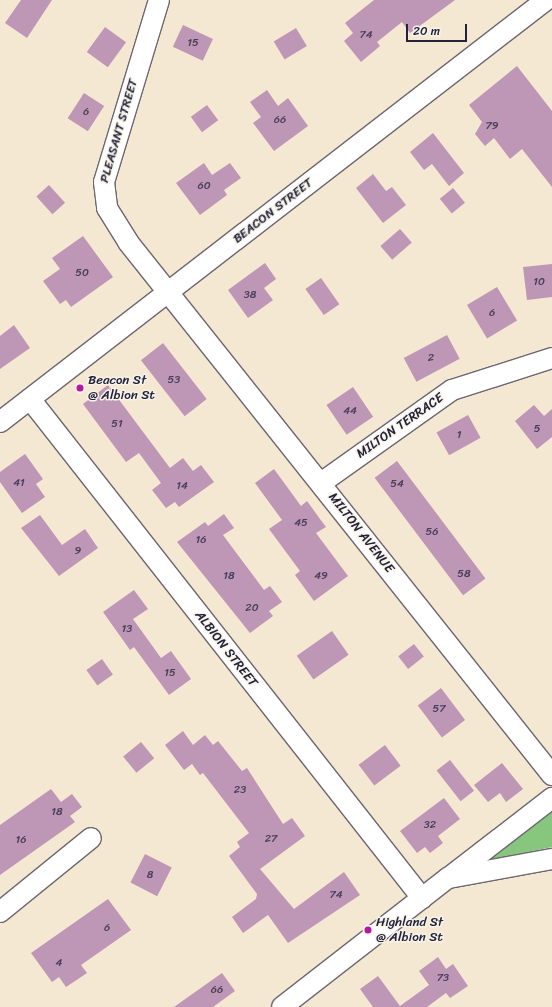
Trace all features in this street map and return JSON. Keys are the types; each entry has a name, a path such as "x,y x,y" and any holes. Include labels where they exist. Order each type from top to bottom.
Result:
{"street":[{"name":"PLEASANT STREET","path":"159,0 103,188 104,202 118,227 169,292"},
{"name":"BEACON STREET","path":"0,422 546,0"},
{"name":"MILTON AVENUE","path":"169,292 552,775"},
{"name":"MILTON TERRACE","path":"321,483 416,412 452,390 552,358"},
{"name":"ALBION STREET","path":"30,399 422,898"},
{"path":"282,1007 552,798"},
{"path":"0,912 91,838"},
{"path":"448,878 552,859"}],"green space":[{"path":"552,812 552,847 490,860"}],"building":[{"path":"21,0 52,0 27,38 5,23"},
{"path":"374,0 455,0 410,33 402,22 377,42 380,46 361,62 344,41 353,33 345,23"},
{"path":"183,25 213,39 203,61 173,47"},
{"path":"105,27 126,42 108,67 87,52"},
{"path":"296,28 307,46 285,59 274,41"},
{"path":"517,66 552,111 552,187 522,149 510,159 494,138 485,146 475,134 482,122 469,105"},
{"path":"267,90 278,106 288,98 308,126 274,151 253,123 261,117 250,102"},
{"path":"84,93 104,106 88,131 68,118"},
{"path":"207,105 218,120 202,132 191,117"},
{"path":"433,133 464,173 449,186 432,164 424,170 410,152"},
{"path":"204,163 212,175 230,163 241,178 224,190 227,195 200,215 176,183"},
{"path":"373,174 386,191 392,187 406,205 383,223 356,188"},
{"path":"49,185 65,203 52,214 36,196"},
{"path":"453,188 465,203 452,213 440,199"},
{"path":"400,229 412,243 392,260 380,246"},
{"path":"83,236 113,277 71,307 66,300 60,304 43,281 60,269 52,258"},
{"path":"265,263 276,279 264,288 273,300 248,318 228,290"},
{"path":"552,264 552,297 527,300 523,267"},
{"path":"321,278 339,304 324,315 305,289"},
{"path":"497,287 517,320 487,338 467,305"},
{"path":"14,325 30,348 0,369 0,336"},
{"path":"447,335 460,359 416,382 404,358"},
{"path":"163,343 207,399 185,416 141,360"},
{"path":"108,385 170,468 183,458 193,471 201,465 214,482 179,507 175,502 166,508 152,490 161,483 139,453 126,462 83,404"},
{"path":"353,387 373,417 347,435 326,405"},
{"path":"534,405 544,416 552,409 552,437 537,449 515,421"},
{"path":"468,415 481,438 449,455 437,432"},
{"path":"25,454 43,479 36,484 45,497 22,513 0,482 0,472"},
{"path":"397,461 485,578 463,595 375,478"},
{"path":"274,469 301,506 307,501 326,527 316,533 348,576 314,601 295,575 300,571 269,529 282,520 255,483"},
{"path":"224,514 234,528 223,535 264,590 270,586 282,602 269,611 273,616 250,633 177,542 205,522 208,526"},
{"path":"40,515 62,545 85,529 98,548 59,576 21,528"},
{"path":"134,590 148,609 133,619 161,658 171,651 191,679 169,695 134,647 130,650 103,612"},
{"path":"332,631 349,655 313,679 297,656"},
{"path":"414,644 424,657 408,669 398,656"},
{"path":"102,659 113,675 97,685 86,670"},
{"path":"441,688 465,720 442,737 418,705"},
{"path":"183,731 193,745 205,735 213,745 218,741 242,771 247,768 283,824 292,818 305,836 260,869 294,909 344,872 360,895 288,943 268,915 243,933 232,917 256,899 257,894 229,856 240,847 237,842 249,833 203,773 200,775 192,764 184,770 165,745"},
{"path":"141,742 154,758 136,773 123,756"},
{"path":"385,745 401,766 374,786 359,765"},
{"path":"450,760 474,791 461,801 437,770"},
{"path":"502,763 523,789 506,802 500,793 488,802 474,785"},
{"path":"51,789 61,802 72,794 82,807 70,816 75,822 0,875 0,825"},
{"path":"444,798 460,819 438,836 443,843 430,853 425,847 417,853 400,831"},
{"path":"145,854 172,868 157,896 130,883"},
{"path":"108,899 131,930 81,965 87,973 66,987 59,977 52,982 31,953"},
{"path":"438,957 446,969 453,964 468,986 450,998 446,993 427,1007 373,1007 360,989 378,976 400,1006 429,985 419,971"},
{"path":"222,973 235,991 213,1007 174,1007"}],"place":[{"name":"Beacon St @ Albion St","path":"80,388"},
{"name":"Highland St @ Albion St","path":"368,930"}]}
